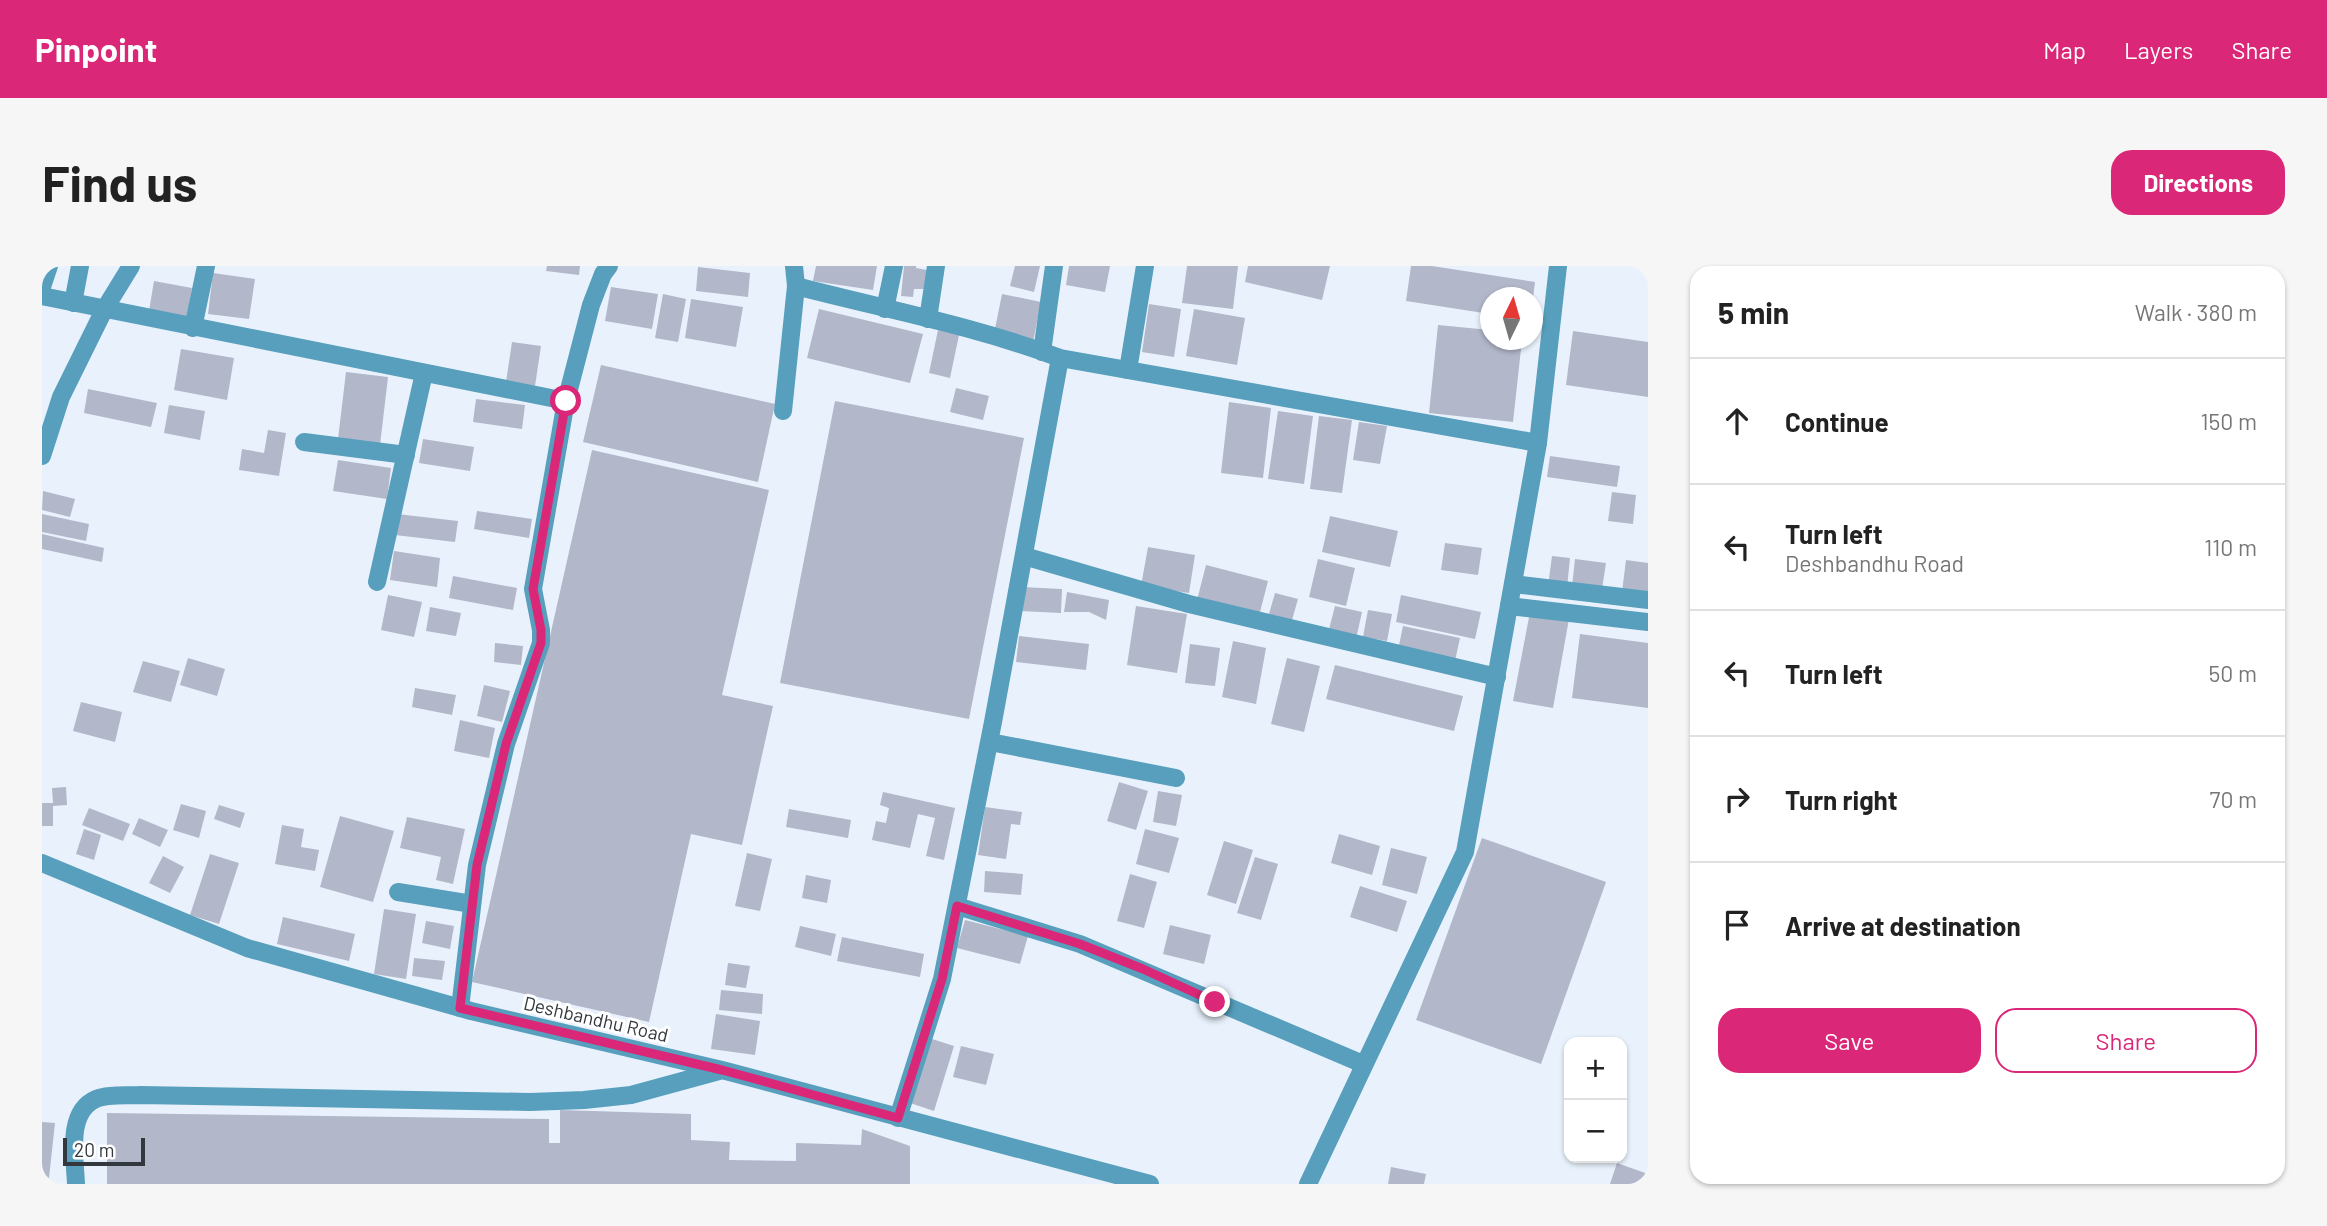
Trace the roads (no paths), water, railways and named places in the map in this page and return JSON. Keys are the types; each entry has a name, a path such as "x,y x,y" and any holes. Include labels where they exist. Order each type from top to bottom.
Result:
{"street":[{"path":"42,287 49,266"},
{"path":"73,303 80,266"},
{"path":"42,456 61,397 104,310 131,266"},
{"path":"193,328 206,266"},
{"path":"460,1008 477,865 506,744 541,643 533,589 566,401 591,305 609,266"},
{"path":"783,411 796,286 794,266"},
{"path":"885,309 894,266"},
{"path":"928,319 936,266"},
{"path":"1042,352 1054,266"},
{"path":"1128,370 1145,266"},
{"path":"1308,1184 1465,852 1538,443 1558,266"},
{"path":"796,286 928,319 1059,358 1538,443"},
{"path":"42,296 566,401"},
{"path":"898,1118 942,979 990,742 1059,358"},
{"path":"377,582 424,373"},
{"path":"304,442 406,456"},
{"path":"1024,556 1189,604 1497,677"},
{"path":"1513,584 1648,600"},
{"path":"1509,606 1648,622"},
{"path":"990,742 1176,778"},
{"name":"Deshbandhu Road","path":"42,863 247,948 460,1008 722,1070 1150,1184"},
{"path":"398,892 472,904"},
{"path":"957,906 1080,944 1363,1064"},
{"path":"76,1184 75,1130 80,1111 96,1098 140,1094 584,1101 631,1095 722,1070"}]}
